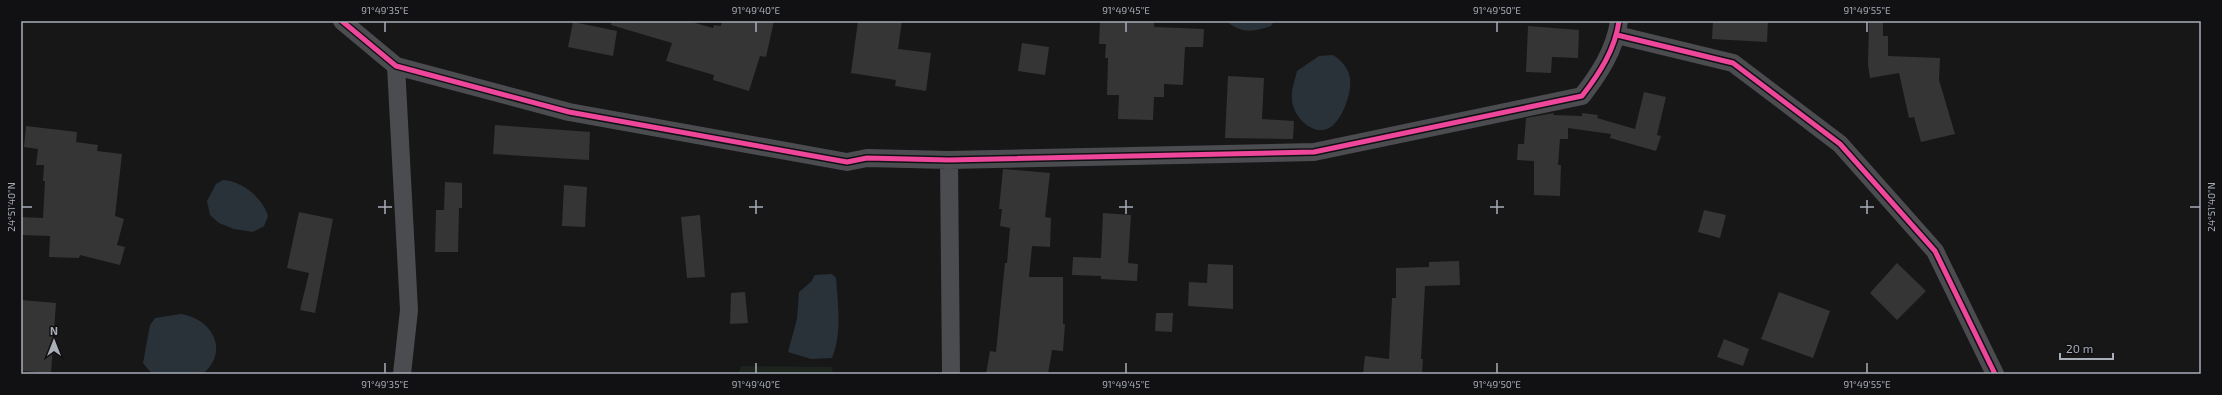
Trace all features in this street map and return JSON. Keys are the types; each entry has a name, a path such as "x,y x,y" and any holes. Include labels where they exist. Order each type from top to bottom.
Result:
{"street":[{"path":"342,21 396,66 569,112 847,162 867,158 949,160 1314,152 1582,96 1600,72 1618,28 1733,63 1840,144 1935,251 1995,374"},
{"path":"396,66 408,310 402,374"},
{"path":"949,160 951,374"}],"shaded area":[{"path":"1226,21 1274,21 1271,26 1248,31 1238,28"},
{"path":"1333,55 1342,62 1348,71 1350,85 1348,99 1342,113 1334,124 1323,130 1316,130 1304,123 1295,112 1292,99 1293,85 1297,71 1319,56"},
{"path":"223,180 230,181 244,187 257,197 262,203 268,216 264,226 253,232 234,229 219,223 210,215 207,201 216,184"},
{"path":"832,274 836,278 838,298 838,329 832,358 811,359 788,352 797,319 799,292 811,282 815,275"},
{"path":"181,314 192,317 201,322 209,329 214,337 216,346 215,355 211,365 203,374 152,374 143,363 150,325 155,318"},
{"path":"741,366 832,367 833,374 738,374"}],"building":[{"path":"612,21 688,21 713,28 714,25 721,26 722,21 774,21 766,57 760,56 749,91 713,80 714,75 666,61 672,43 611,25"},
{"path":"858,21 902,21 898,49 931,53 926,91 895,86 896,80 851,73"},
{"path":"1100,21 1154,21 1154,27 1204,29 1203,47 1185,47 1183,85 1164,84 1164,97 1154,97 1153,120 1118,119 1119,95 1107,95 1108,58 1105,58 1106,44 1099,44"},
{"path":"1713,21 1768,21 1767,42 1712,39"},
{"path":"1869,21 1883,21 1883,36 1888,36 1888,56 1940,58 1939,80 1955,134 1921,142 1914,117 1909,118 1899,73 1870,78 1868,65"},
{"path":"573,22 617,31 613,56 568,47"},
{"path":"1528,26 1579,30 1578,58 1552,57 1551,73 1526,72"},
{"path":"1022,43 1049,47 1045,75 1018,71"},
{"path":"1228,76 1264,78 1262,119 1294,121 1293,139 1225,138"},
{"path":"1644,92 1666,97 1657,135 1661,136 1656,151 1610,138 1611,134 1568,128 1568,139 1560,139 1558,165 1561,165 1560,196 1534,195 1534,161 1517,160 1518,144 1524,144 1526,118 1554,113 1553,115 1582,116 1582,113 1598,115 1597,118 1635,129"},
{"path":"495,125 590,132 589,160 493,154"},
{"path":"26,126 77,132 76,142 98,145 97,151 122,154 115,216 124,219 117,245 125,247 120,265 80,255 79,258 49,257 50,236 21,235 21,217 43,218 45,181 43,181 44,165 36,165 38,149 24,147"},
{"path":"1003,169 1050,173 1045,217 1051,218 1050,247 1032,246 1029,277 1063,277 1063,324 1065,324 1063,351 1052,350 1048,374 986,374 990,351 996,352 1010,228 1000,226 1002,209 999,209"},
{"path":"445,182 462,183 462,208 459,208 458,252 435,252 436,210 444,210"},
{"path":"564,185 587,187 585,227 562,226"},
{"path":"1704,210 1726,215 1720,238 1698,232"},
{"path":"299,212 333,219 315,313 300,310 309,273 287,268"},
{"path":"1103,213 1131,215 1128,263 1138,264 1137,281 1101,279 1101,276 1072,275 1073,257 1101,258"},
{"path":"700,215 705,277 687,278 681,217"},
{"path":"1459,261 1460,285 1425,286 1421,359 1423,359 1422,374 1363,374 1365,356 1389,359 1392,298 1396,298 1396,268 1429,267 1429,262"},
{"path":"1897,263 1926,291 1897,320 1870,293"},
{"path":"1208,264 1233,265 1233,309 1188,306 1189,282 1207,283"},
{"path":"745,292 748,323 730,324 731,293"},
{"path":"1779,292 1830,311 1813,358 1761,339"},
{"path":"21,300 56,303 51,373 21,371"},
{"path":"1156,313 1173,313 1172,332 1155,331"},
{"path":"1724,339 1749,349 1743,366 1717,357"}],"cycle path":[{"path":"342,21 396,66 569,112 847,162 867,158 949,160 1314,152 1582,96 1610,52 1619,21"},
{"path":"1617,35 1733,63 1840,144 1935,251 1995,374"}]}
